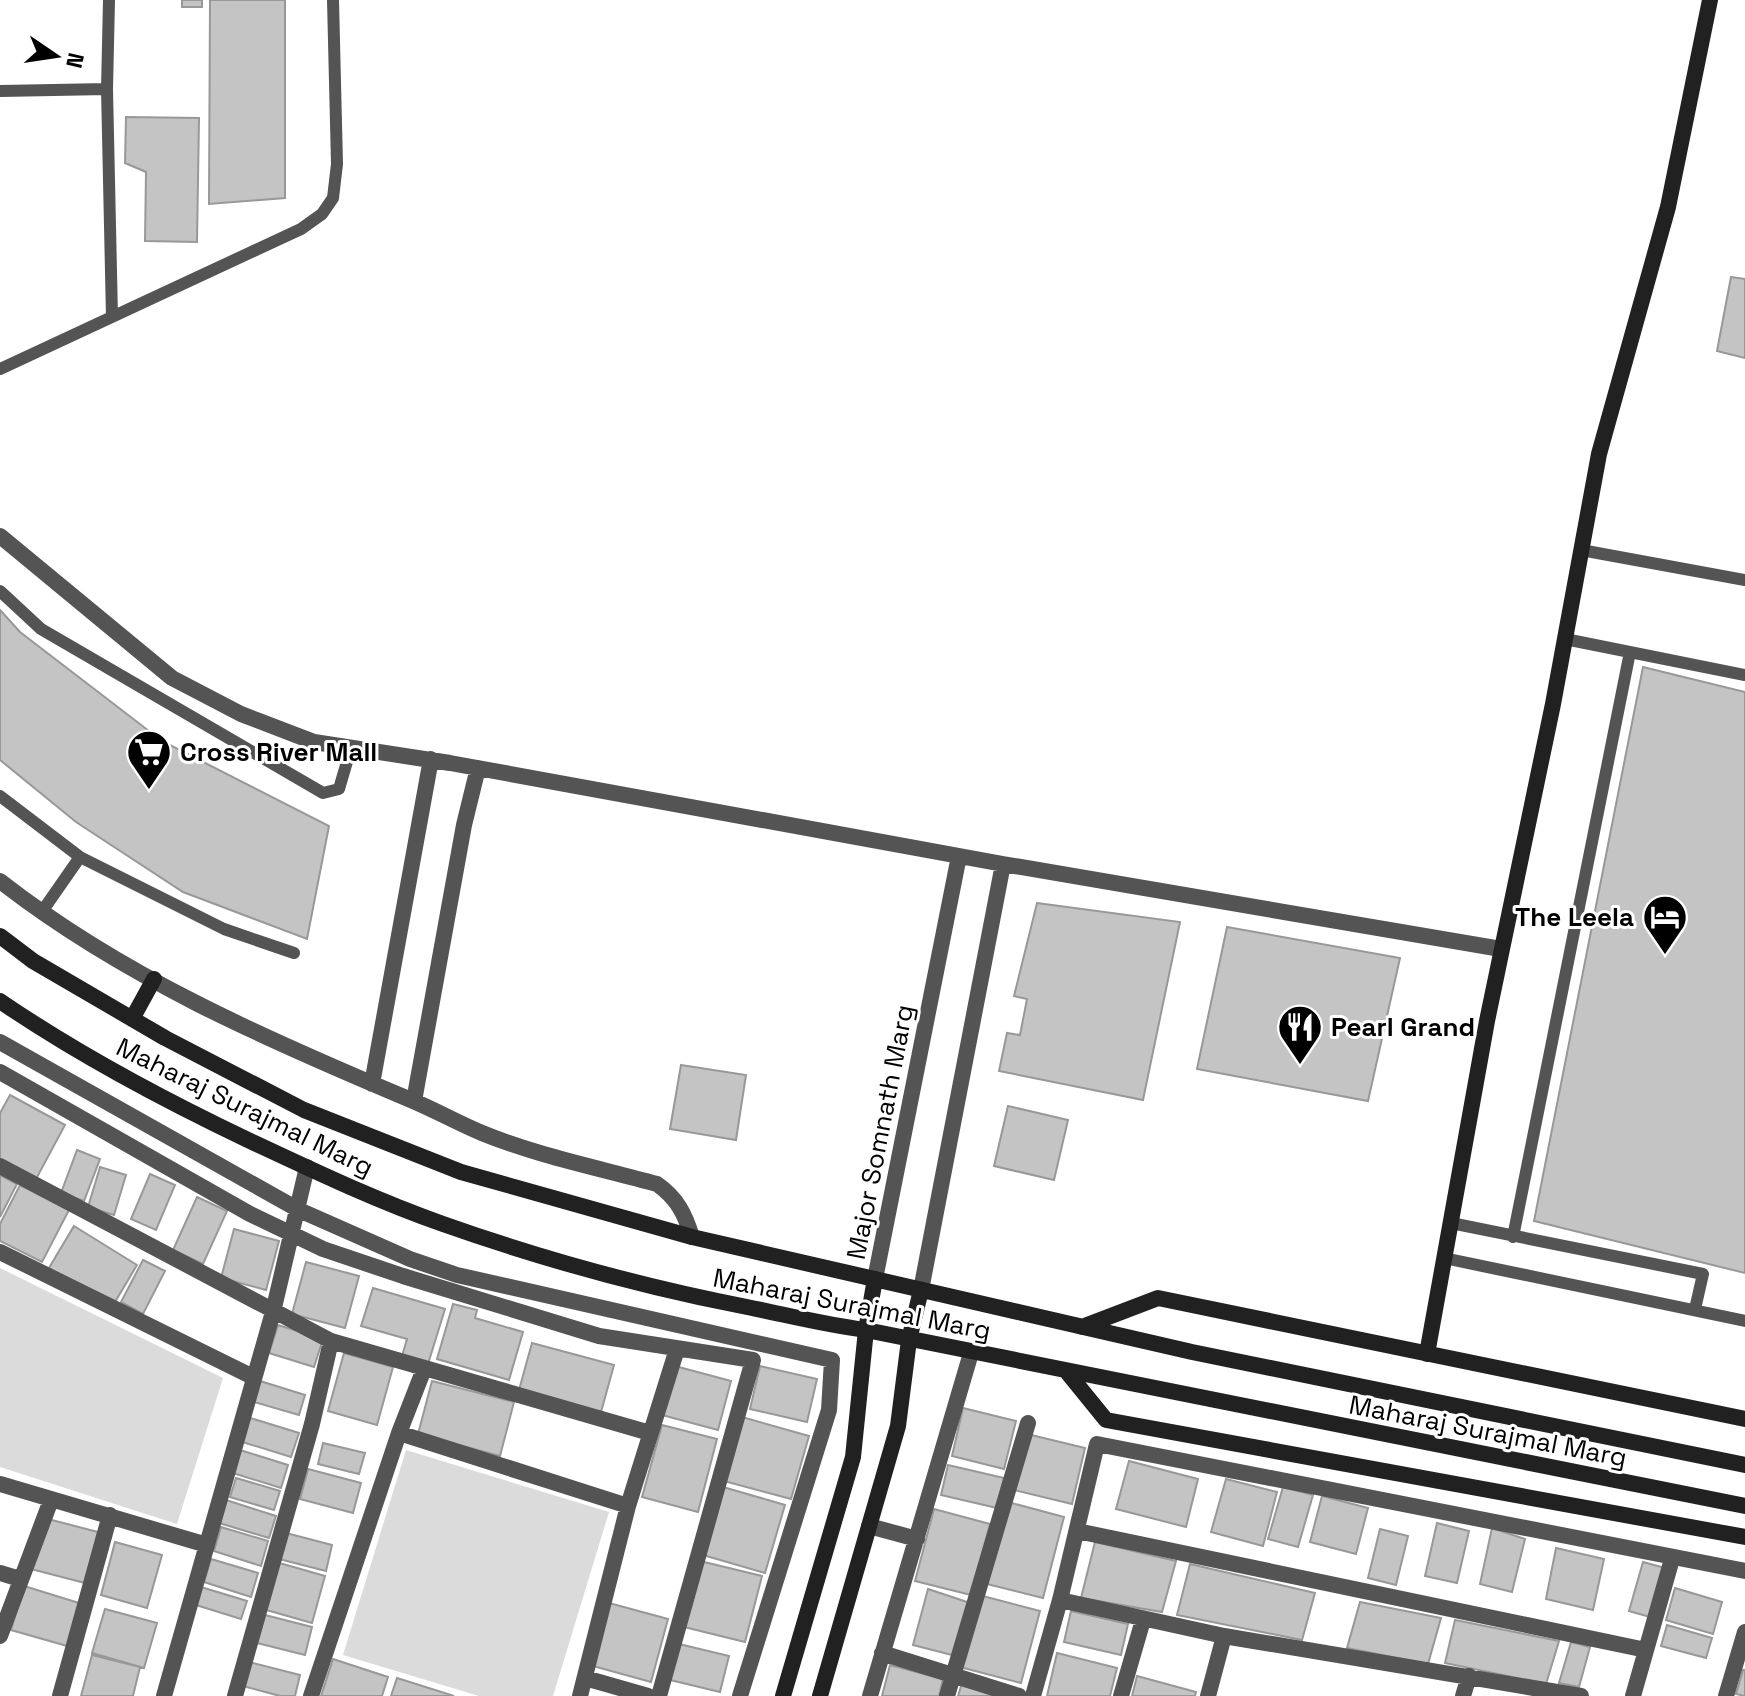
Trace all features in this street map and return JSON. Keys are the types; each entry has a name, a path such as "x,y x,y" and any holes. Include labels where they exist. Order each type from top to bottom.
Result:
{"main road":[{"path":"1427,1354 1501,949 1565,639 1599,454 1668,207 1710,0"},
{"name":"Maharaj Surajmal Marg","path":"0,936 33,961 132,1019 304,1110 461,1172 692,1237 1207,1356 1745,1465"},
{"path":"132,1019 154,979"},
{"name":"Maharaj Surajmal Marg","path":"0,1001 52,1037 163,1100 307,1167 442,1224 585,1269 694,1296 971,1353 1745,1506"},
{"name":"Major Somnath Marg","path":"783,1696 853,1457 866,1330 875,1279"},
{"path":"820,1696 898,1426 909,1340 921,1290"},
{"path":"1082,1327 1158,1298 1745,1419"},
{"path":"1067,1372 1106,1420 1745,1537"}],"street":[{"path":"0,536 172,678 241,714 314,742 431,759 1003,864 1501,949"},
{"path":"372,1084 431,759"},
{"path":"414,1101 464,825 478,768"},
{"name":"Major Somnath Marg","path":"875,1279 959,856"},
{"path":"921,1290 1003,864"},
{"path":"0,881 41,913 154,979 215,1013 320,1063 414,1101 483,1134 657,1184 671,1194 684,1212 692,1237"},
{"path":"0,1042 299,1210 410,1259 457,1275 832,1360 829,1410 740,1696"},
{"path":"2,1078 250,1214 323,1249 599,1336 753,1360 659,1696"},
{"path":"0,1166 331,1341 650,1433"},
{"path":"164,1696 273,1312 307,1167"},
{"path":"0,1252 253,1377"},
{"path":"235,1696 312,1424 331,1341"},
{"path":"580,1696 628,1506 677,1349"},
{"path":"870,1696 971,1353"},
{"path":"311,1696 399,1433 424,1369"},
{"path":"947,1696 1028,1423"},
{"path":"399,1433 628,1506"},
{"path":"1033,1696 1060,1600 1097,1444 1745,1571"},
{"path":"0,1484 207,1545"},
{"path":"0,1636 51,1500"},
{"path":"60,1696 110,1515"},
{"path":"869,1526 917,1539"},
{"path":"1077,1531 1646,1650"},
{"path":"1633,1696 1672,1559"},
{"path":"0,1573 20,1579"},
{"path":"1060,1600 1224,1636 1581,1696"},
{"path":"1121,1696 1143,1620"},
{"path":"1726,1696 1745,1632"},
{"path":"1208,1696 1224,1636"},
{"path":"882,1653 1019,1696"},
{"path":"1463,1696 1469,1676"},
{"path":"585,1678 648,1696"}],"lane":[{"path":"109,0 107,89 112,317"},
{"path":"0,369 301,229 322,214 333,198 337,164 333,0"},
{"path":"0,91 107,89"},
{"path":"1581,550 1745,580"},
{"path":"0,591 41,629 323,793 339,789 351,748"},
{"path":"1565,639 1745,675"},
{"path":"1513,1237 1630,652"},
{"path":"0,796 80,857 224,929 294,953"},
{"path":"41,913 80,857"},
{"path":"1451,1223 1703,1274 1695,1309"},
{"path":"1444,1258 1745,1321"}],"shaded area":[{"path":"0,1268 223,1378 177,1524 0,1467"},
{"path":"406,1450 609,1512 553,1696 479,1696 343,1655"}],"building":[{"path":"182,0 202,0 202,7 182,7"},
{"path":"210,0 285,0 285,198 209,204"},
{"path":"126,117 199,118 197,242 145,241 146,172 125,163"},
{"path":"1731,277 1745,279 1745,358 1717,351"},
{"name":"Cross River Mall","path":"0,610 20,632 162,741 329,826 307,939 183,892 76,822 0,760"},
{"name":"The Leela","path":"1643,667 1745,692 1745,1273 1534,1221"},
{"path":"1037,903 1180,922 1143,1100 999,1071 1007,1033 1020,1035 1027,999 1014,996"},
{"path":"1227,927 1400,958 1368,1101 1197,1069"},
{"path":"681,1065 746,1075 736,1140 670,1129"},
{"path":"10,1095 65,1125 35,1181 0,1162 0,1113"},
{"path":"1008,1106 1068,1120 1054,1180 994,1166"},
{"path":"77,1150 100,1159 84,1201 61,1193"},
{"path":"100,1167 126,1175 114,1215 88,1207"},
{"path":"150,1174 175,1185 156,1230 131,1219"},
{"path":"0,1175 17,1184 0,1217"},
{"path":"20,1185 69,1210 42,1262 0,1241 0,1224"},
{"path":"197,1197 227,1211 203,1264 173,1250"},
{"path":"74,1226 137,1265 112,1307 49,1268"},
{"path":"234,1229 279,1241 266,1290 221,1278"},
{"path":"143,1260 165,1271 143,1314 121,1302"},
{"path":"306,1262 359,1276 345,1328 292,1314"},
{"path":"373,1288 445,1309 428,1364 402,1356 407,1339 361,1326"},
{"path":"453,1304 477,1310 475,1318 523,1332 509,1380 437,1359"},
{"path":"278,1325 323,1339 314,1367 269,1353"},
{"path":"532,1343 614,1365 601,1412 519,1390"},
{"path":"344,1353 393,1367 377,1425 328,1411"},
{"path":"675,1366 731,1381 718,1430 662,1415"},
{"path":"760,1366 817,1379 807,1422 750,1409"},
{"path":"260,1381 305,1395 299,1415 254,1402"},
{"path":"432,1381 514,1402 500,1456 418,1434"},
{"path":"963,1408 1016,1421 1004,1469 952,1456"},
{"path":"244,1416 299,1433 291,1457 236,1440"},
{"path":"742,1417 809,1436 791,1499 724,1481"},
{"path":"662,1425 717,1439 698,1512 642,1497"},
{"path":"1027,1434 1085,1448 1072,1504 1014,1490"},
{"path":"323,1443 365,1453 359,1474 318,1464"},
{"path":"240,1450 288,1465 281,1488 233,1473"},
{"path":"1129,1461 1198,1479 1186,1527 1116,1509"},
{"path":"948,1465 1004,1478 997,1508 941,1495"},
{"path":"308,1469 361,1483 353,1513 300,1499"},
{"path":"236,1478 280,1491 274,1510 230,1497"},
{"path":"1226,1479 1277,1492 1263,1546 1211,1532"},
{"path":"723,1487 785,1505 765,1573 703,1555"},
{"path":"1283,1487 1313,1495 1298,1547 1268,1539"},
{"path":"1322,1496 1368,1508 1356,1554 1310,1542"},
{"path":"226,1500 276,1516 269,1538 219,1523"},
{"path":"1008,1502 1064,1517 1043,1598 987,1584"},
{"path":"934,1509 990,1524 971,1595 915,1581"},
{"path":"44,1518 98,1532 85,1583 31,1569"},
{"path":"1437,1523 1469,1531 1457,1583 1425,1576"},
{"path":"221,1527 268,1541 261,1566 214,1551"},
{"path":"1492,1528 1525,1539 1512,1592 1480,1584"},
{"path":"1380,1529 1408,1536 1396,1585 1368,1578"},
{"path":"286,1533 332,1545 326,1571 279,1559"},
{"path":"115,1542 162,1555 147,1608 101,1595"},
{"path":"1095,1542 1176,1561 1162,1612 1081,1598"},
{"path":"1556,1548 1604,1559 1593,1610 1546,1599"},
{"path":"211,1559 258,1573 251,1597 204,1582"},
{"path":"700,1561 762,1576 745,1642 684,1627"},
{"path":"276,1562 325,1576 312,1623 263,1609"},
{"path":"1643,1562 1665,1568 1650,1617 1629,1611"},
{"path":"1190,1564 1315,1593 1302,1640 1177,1615"},
{"path":"24,1586 79,1603 67,1646 11,1630"},
{"path":"201,1587 247,1601 241,1619 196,1605"},
{"path":"1675,1588 1722,1602 1713,1634 1666,1620"},
{"path":"928,1589 970,1603 956,1656 913,1645"},
{"path":"979,1595 1040,1611 1021,1683 960,1667"},
{"path":"1360,1602 1441,1618 1428,1664 1347,1648"},
{"path":"609,1603 668,1619 651,1682 593,1666"},
{"path":"105,1609 157,1623 144,1668 92,1653"},
{"path":"1071,1611 1128,1624 1121,1655 1064,1642"},
{"path":"265,1615 312,1627 305,1655 257,1643"},
{"path":"1455,1620 1559,1641 1546,1684 1445,1663"},
{"path":"1667,1625 1712,1638 1706,1658 1661,1646"},
{"path":"1571,1642 1590,1647 1579,1687 1559,1683"},
{"path":"675,1643 729,1656 720,1692 666,1679"},
{"path":"1057,1653 1117,1668 1110,1696 1047,1696"},
{"path":"92,1655 140,1667 133,1696 81,1696"},
{"path":"333,1659 388,1677 382,1696 321,1696"},
{"path":"245,1661 300,1675 295,1696 280,1696 239,1685"},
{"path":"890,1665 943,1679 939,1696 882,1696"},
{"path":"1745,1670 1745,1696 1736,1694"},
{"path":"1137,1676 1196,1692 1195,1696 1132,1696"},
{"path":"397,1678 454,1696 391,1696"},
{"path":"962,1683 1007,1696 958,1696"}],"place":[{"name":"Cross River Mall","path":"149,791"},
{"name":"The Leela","path":"1665,956"},
{"name":"Pearl Grand","path":"1300,1066"}]}
